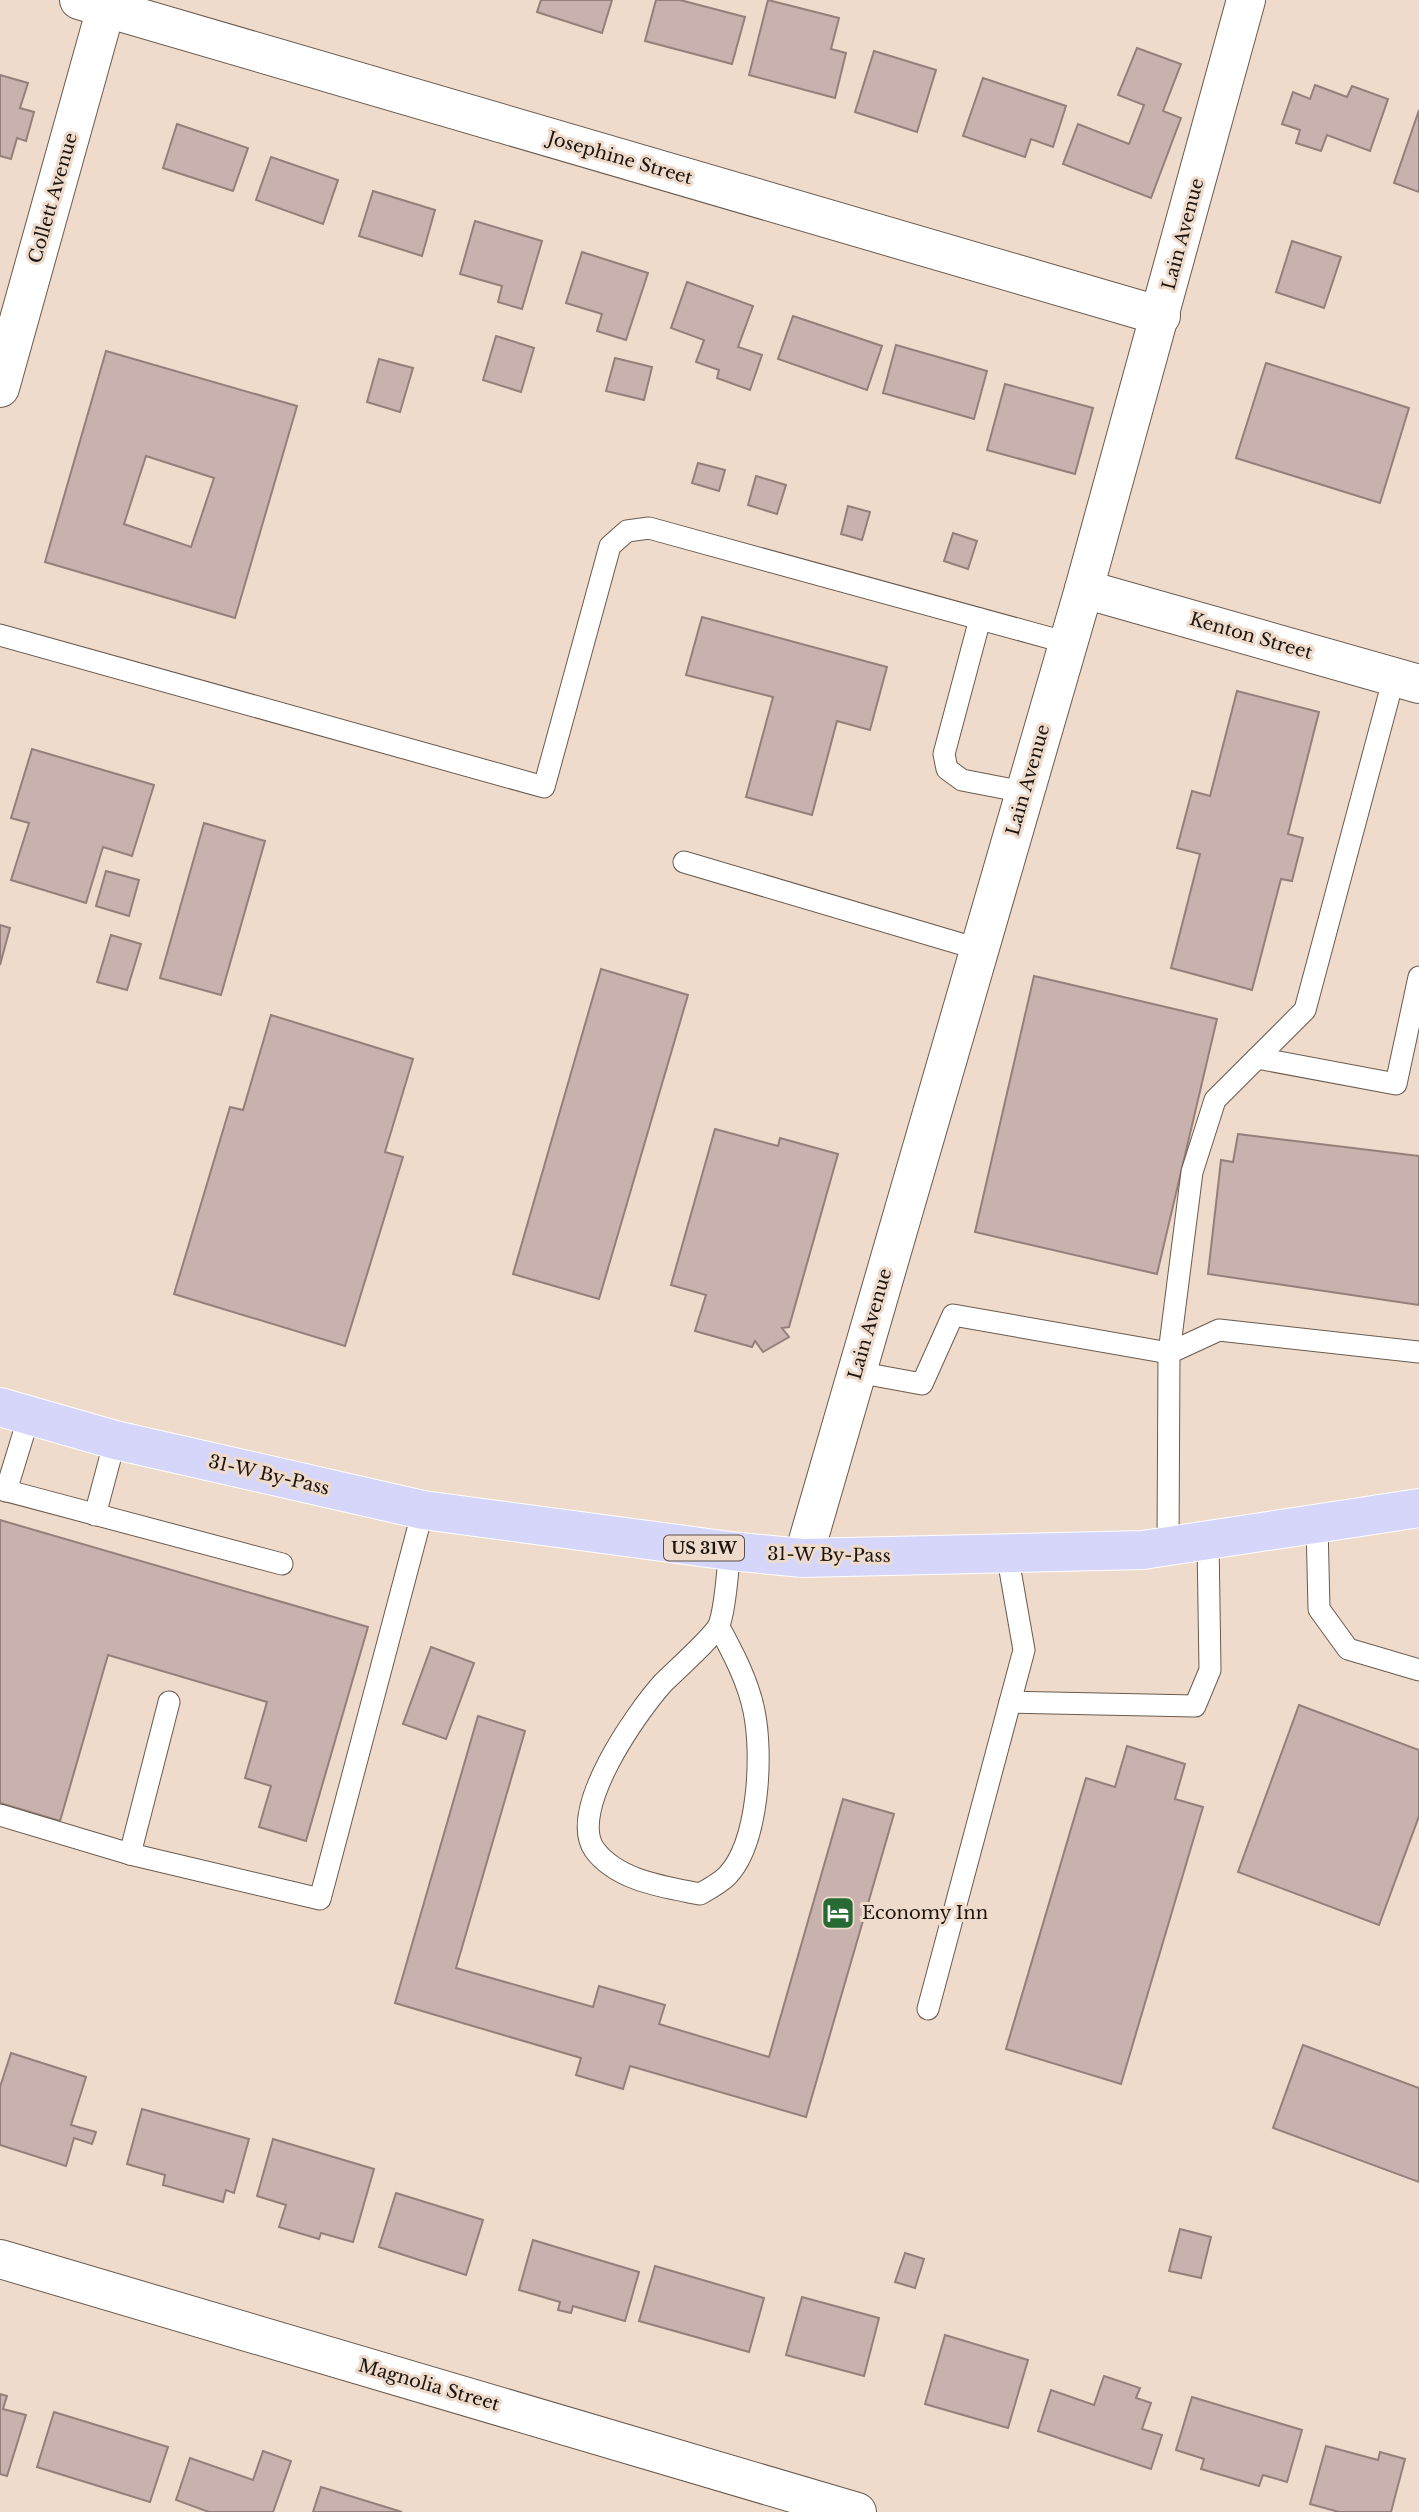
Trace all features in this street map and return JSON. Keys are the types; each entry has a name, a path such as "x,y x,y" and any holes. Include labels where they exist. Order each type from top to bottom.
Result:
{"main road":[{"name":"31-W By-Pass","path":"14,1412 115,1440 423,1510 730,1551 803,1558 1143,1550 1419,1508"}],"street":[{"name":"Lain Avenue","path":"803,1558 1084,589 1246,0"},
{"name":"Josephine Street","path":"92,4 1161,316"},
{"name":"Collett Avenue","path":"0,388 92,4"},
{"name":"Kenton Street","path":"1084,589 1406,680"},
{"name":"Magnolia Street","path":"0,2259 857,2512"}],"lane":[{"path":"0,635 544,787 610,546 627,531 649,528 1068,643"},
{"path":"980,619 944,754 947,769 962,780 1024,792"},
{"path":"1168,1547 1169,1353 1192,1172 1215,1100 1305,1010 1406,680"},
{"path":"684,862 978,949"},
{"path":"1257,1058 1396,1084 1419,977"},
{"path":"857,1372 922,1384 953,1315 1169,1353 1219,1331 1419,1352"},
{"path":"14,1412 3,1490 282,1564"},
{"path":"95,1515 115,1440"},
{"path":"0,1815 130,1854 320,1899 423,1510"},
{"path":"1317,1524 1319,1609 1348,1649 1419,1670"},
{"path":"1010,1702 1195,1706 1210,1670 1208,1540"},
{"path":"719,1627 736,1658 754,1711 758,1778 747,1844 727,1876 700,1894 657,1886 617,1870 593,1848 589,1824 598,1784 621,1737 647,1701 719,1627 730,1551"},
{"path":"928,2009 1024,1650 1007,1553"},
{"path":"130,1854 169,1702"}],"building":[{"path":"541,0 612,0 602,33 537,12"},
{"path":"656,0 680,0 745,17 732,64 645,41"},
{"path":"768,0 839,18 831,49 846,53 835,98 749,75"},
{"path":"1137,48 1181,64 1163,111 1181,118 1151,198 1063,164 1078,124 1129,144 1144,105 1118,95"},
{"path":"874,51 936,70 917,132 855,112"},
{"path":"0,75 28,83 20,108 34,112 26,141 17,138 11,159 0,156"},
{"path":"983,78 1066,106 1053,147 1031,139 1025,157 963,136"},
{"path":"1315,85 1347,97 1352,86 1388,99 1370,151 1327,135 1321,151 1296,143 1300,130 1282,124 1293,92 1310,99"},
{"path":"1419,110 1419,192 1394,183"},
{"path":"177,124 248,148 233,191 163,168"},
{"path":"271,157 338,180 323,224 256,200"},
{"path":"373,191 435,210 422,256 359,236"},
{"path":"475,221 542,241 522,309 498,302 502,286 460,274"},
{"path":"1292,241 1341,257 1324,308 1276,292"},
{"path":"582,252 648,273 626,340 597,331 602,314 566,303"},
{"path":"687,282 753,306 738,347 762,355 750,390 717,378 719,370 696,362 704,340 671,328"},
{"path":"793,316 882,346 867,390 778,359"},
{"path":"496,336 534,348 521,392 483,380"},
{"path":"896,345 987,371 974,419 883,393"},
{"path":"106,351 297,406 235,618 45,562","holes":["146,456 214,478 191,547 124,524"]},
{"path":"615,358 652,367 644,400 606,391"},
{"path":"379,359 413,368 400,412 367,402"},
{"path":"1266,363 1409,408 1380,503 1236,458"},
{"path":"1005,384 1093,408 1075,474 987,450"},
{"path":"698,463 725,470 719,491 692,483"},
{"path":"756,476 786,485 777,514 748,505"},
{"path":"848,506 870,512 862,540 841,534"},
{"path":"953,533 977,541 968,569 944,561"},
{"path":"702,617 887,667 870,730 837,721 812,815 746,797 773,697 686,675"},
{"path":"1237,691 1319,712 1288,834 1303,838 1292,881 1281,879 1252,990 1171,968 1200,854 1177,848 1192,791 1210,796"},
{"path":"32,749 154,785 132,856 103,847 86,903 11,880 29,823 11,818"},
{"path":"204,823 265,841 221,995 160,978"},
{"path":"106,871 139,880 129,916 96,906"},
{"path":"0,925 10,928 0,965"},
{"path":"111,935 141,944 127,990 97,982"},
{"path":"601,969 688,995 599,1299 513,1274"},
{"path":"1034,976 1217,1019 1157,1274 975,1232"},
{"path":"271,1015 413,1059 385,1152 403,1157 345,1346 174,1294 230,1107 243,1110"},
{"path":"715,1129 778,1146 780,1138 838,1154 789,1327 782,1328 789,1337 763,1352 755,1341 752,1347 695,1331 706,1295 671,1285"},
{"path":"1238,1134 1419,1156 1419,1305 1208,1274 1221,1160 1233,1162"},
{"path":"0,1520 368,1627 306,1841 259,1827 271,1786 245,1778 267,1702 108,1655 60,1821 0,1803"},
{"path":"431,1647 474,1663 446,1739 403,1724"},
{"path":"1299,1705 1419,1750 1419,1816 1379,1925 1238,1872"},
{"name":"Economy Inn","path":"478,1716 525,1731 456,1968 593,2007 599,1986 665,2005 659,2024 769,2057 843,1799 894,1814 806,2117 630,2066 623,2089 576,2075 581,2058 395,2003"},
{"path":"1127,1746 1185,1764 1175,1799 1203,1807 1121,2084 1006,2049 1086,1778 1115,1787"},
{"path":"1303,2045 1419,2088 1419,2182 1273,2128"},
{"path":"11,2053 86,2077 71,2125 96,2132 92,2144 74,2138 66,2166 0,2145 0,2087"},
{"path":"142,2109 249,2139 234,2193 226,2190 223,2202 163,2185 165,2175 127,2164"},
{"path":"273,2139 374,2169 353,2242 321,2233 319,2239 279,2227 286,2205 257,2196"},
{"path":"396,2193 483,2220 466,2275 379,2247"},
{"path":"1180,2229 1211,2237 1201,2278 1169,2271"},
{"path":"533,2240 639,2272 625,2321 573,2306 571,2313 558,2310 560,2302 519,2290"},
{"path":"905,2253 924,2259 915,2288 895,2282"},
{"path":"655,2266 764,2298 749,2352 639,2321"},
{"path":"802,2297 879,2318 864,2376 786,2355"},
{"path":"945,2335 1028,2360 1008,2428 925,2404"},
{"path":"1104,2376 1140,2388 1136,2398 1151,2403 1142,2429 1162,2435 1151,2469 1038,2431 1051,2390 1094,2405"},
{"path":"0,2394 7,2396 3,2409 26,2415 7,2476 0,2474"},
{"path":"1192,2397 1302,2430 1287,2482 1263,2475 1259,2486 1201,2469 1204,2459 1176,2450"},
{"path":"54,2412 168,2447 150,2502 37,2467"},
{"path":"1326,2446 1378,2460 1380,2452 1405,2459 1391,2512 1339,2512 1310,2504"},
{"path":"263,2451 291,2461 273,2512 209,2512 176,2500 190,2458 253,2480"},
{"path":"321,2487 402,2512 313,2512"}],"place":[{"name":"Economy Inn","path":"838,1913"}]}
